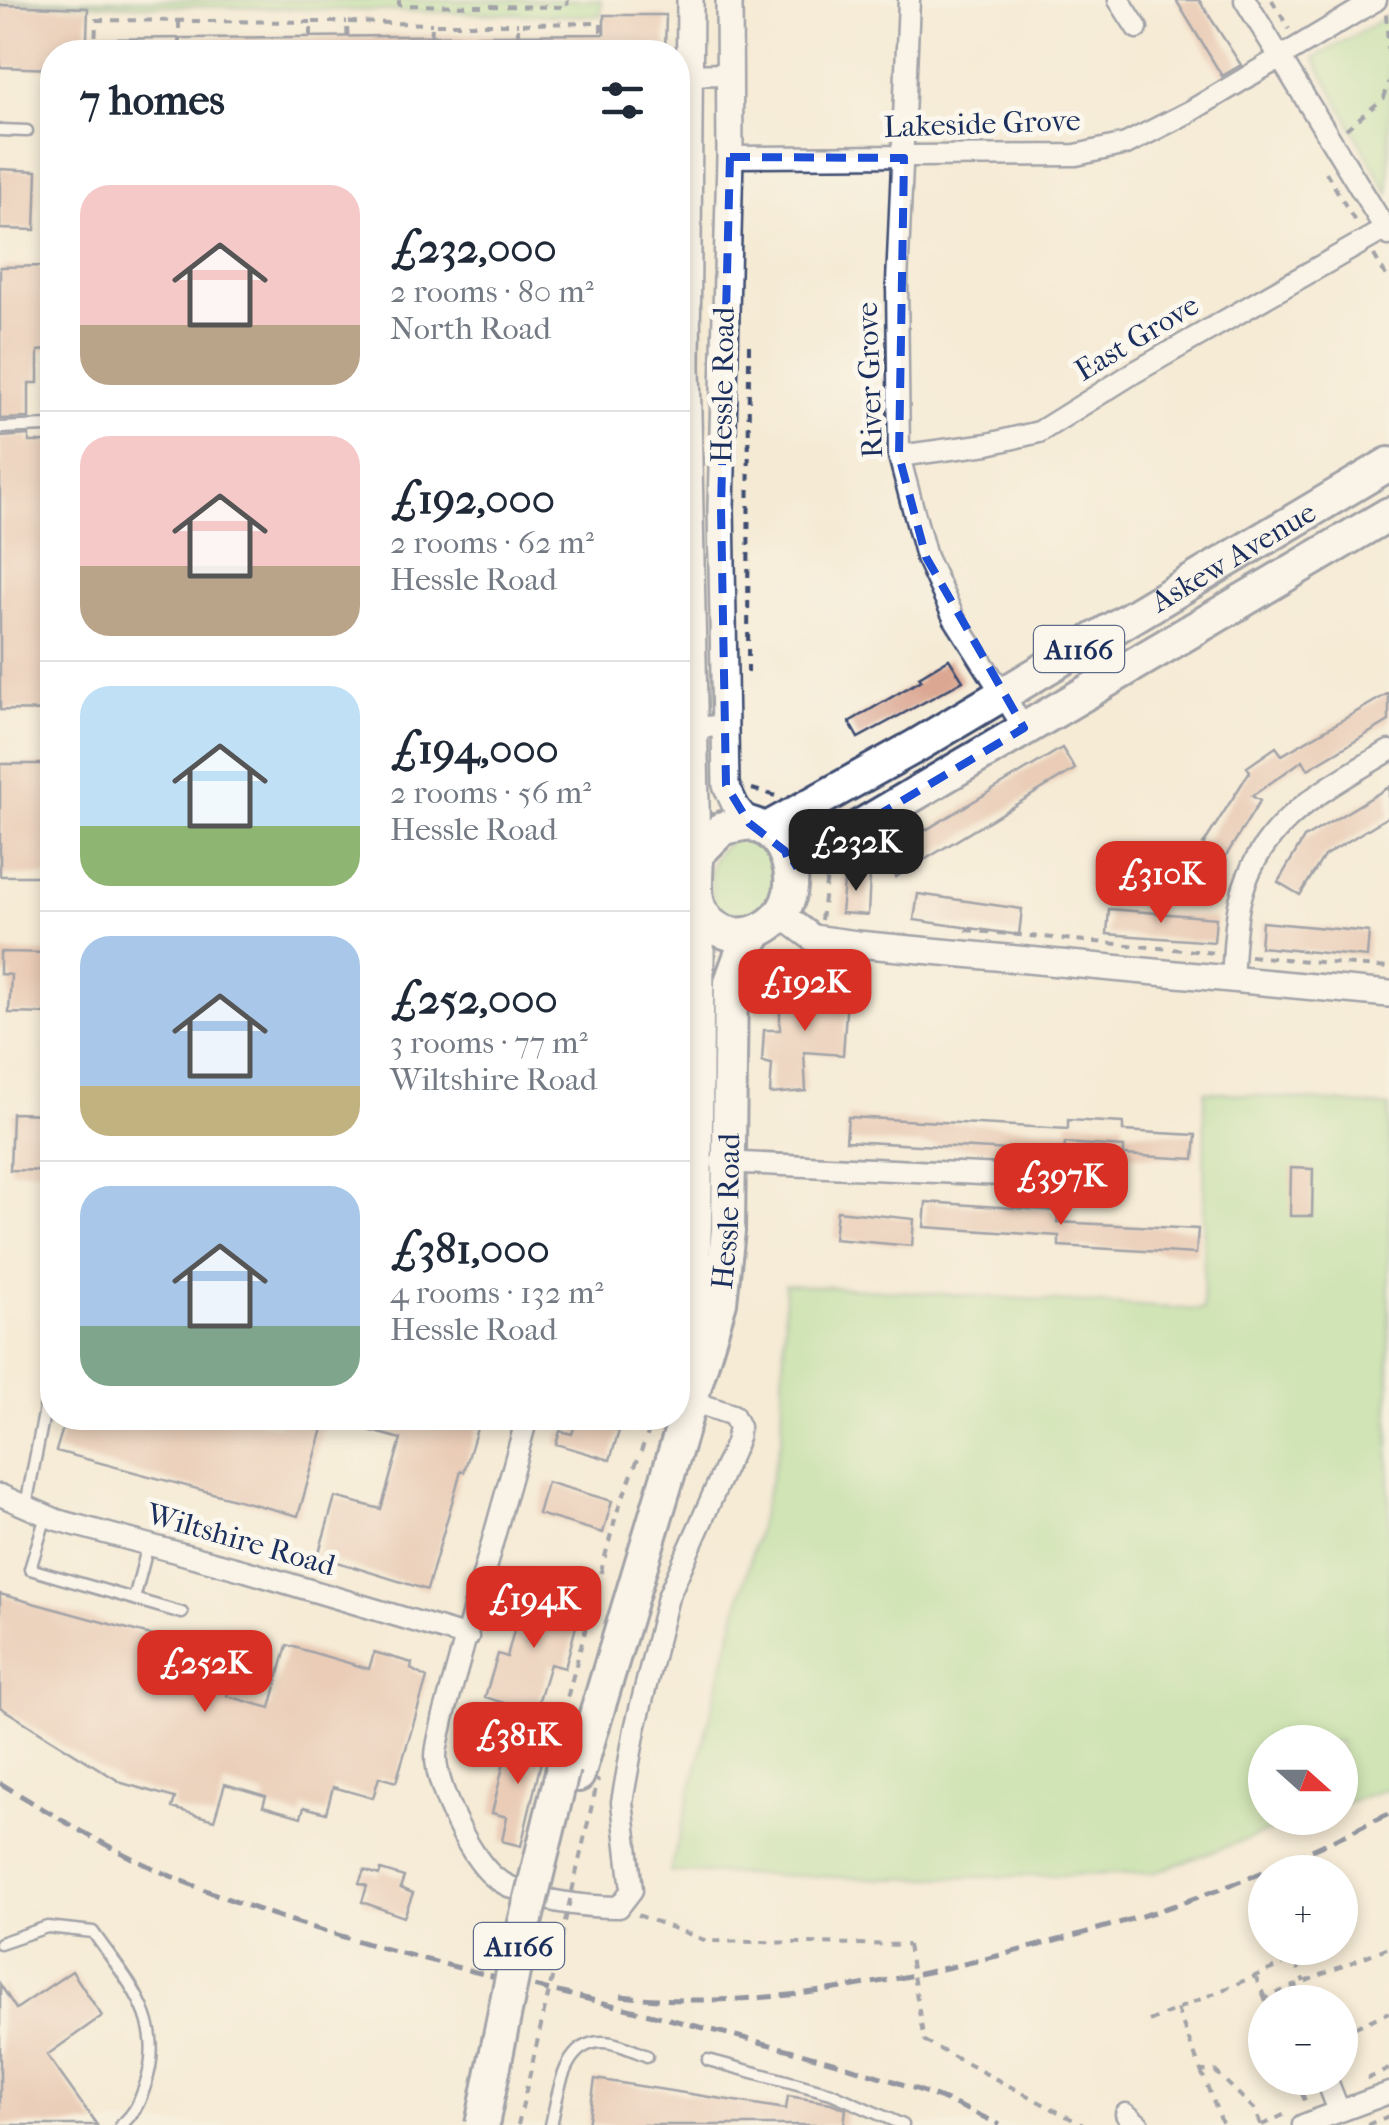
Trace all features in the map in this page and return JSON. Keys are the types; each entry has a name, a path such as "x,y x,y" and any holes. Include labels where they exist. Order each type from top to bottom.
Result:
{"main road":[{"name":"Askew Avenue","path":"758,826 1002,694 1389,464"},
{"name":"Askew Avenue","path":"790,868 1389,514"},
{"path":"758,826 776,837 790,868 791,889 769,924 723,929 698,907 691,864 723,828 758,826"},
{"name":"Hessle Road","path":"690,979 698,907"},
{"name":"Hessle Road","path":"690,1376 720,1302 728,1232 731,982 740,957 769,924"},
{"name":"Hessle Road","path":"482,2125 513,1972 671,1430"},
{"name":"Hessle Road","path":"498,2125 573,1767"}],"street":[{"name":"Hessle Road","path":"687,40 690,0"},
{"name":"Hessle Road","path":"729,0 730,157 721,508 726,784 736,807 758,826"},
{"name":"River Grove","path":"908,0 897,283 899,456 926,557 954,618 1024,728"},
{"path":"1245,0 1388,230"},
{"path":"1121,1 1137,28"},
{"name":"Lakeside Grove","path":"730,157 1076,156 1126,144 1381,4"},
{"path":"690,75 730,74"},
{"name":"East Grove","path":"899,456 988,444 1038,432 1388,230"},
{"path":"690,366 723,365"},
{"path":"690,510 721,508"},
{"path":"690,728 725,726"},
{"path":"1234,967 1238,908 1245,883 1278,827 1308,800 1389,750"},
{"name":"Hessle Road","path":"690,837 691,864"},
{"path":"769,924 813,938 1234,967 1389,994"},
{"path":"690,1148 1088,1179"},
{"path":"523,1430 443,1719 436,1758 454,1823 495,1878 523,1891 588,1907 619,1907 632,1890 622,1802 635,1729 668,1597 736,1442 739,1426 733,1415 690,1407"},
{"name":"Wiltshire Road","path":"0,1495 36,1511 468,1637"},
{"path":"1308,2123 1389,2092"},
{"path":"1333,2095 1339,2111"}],"lane":[{"path":"0,130 27,130"},
{"path":"0,428 40,426"},
{"path":"45,1430 30,1570 182,1613"},
{"path":"134,1599 148,1544"},
{"path":"0,1943 47,1927 93,1932 147,2012 154,2044 149,2075 136,2112 122,2125"},
{"path":"551,2125 561,2080 573,2054 604,2042 648,2056"},
{"path":"708,2060 832,2093 903,2125"}],"path":[{"path":"399,0 399,6 485,3 568,7 568,0"},
{"path":"1381,4 1389,59"},
{"path":"96,40 96,20 601,24 601,40"},
{"path":"179,21 179,40"},
{"path":"311,22 312,40"},
{"path":"347,22 348,40"},
{"path":"432,24 432,40"},
{"path":"518,24 518,40"},
{"path":"1346,129 1384,98 1389,82"},
{"path":"748,688 749,328"},
{"path":"959,930 1234,967 1389,968"},
{"path":"518,2125 617,1512 649,1430"},
{"path":"619,1907 707,1941 908,1945 924,2041 1083,2125"},
{"path":"1298,1985 1389,1946"},
{"path":"1148,2021 1281,1965"},
{"path":"1297,1965 1304,1982"},
{"path":"1255,1976 1259,1985"},
{"path":"1177,2008 1223,2125"},
{"path":"1358,2026 1389,2012"},
{"path":"1201,2071 1216,2071 1254,2109 1261,2125"},
{"path":"1301,2095 1308,2123"},
{"path":"1367,2125 1389,2116"}],"highlighted area":[{"path":"730,157 904,158 899,456 926,557 1024,728 791,867 785,851 749,823 726,785 721,508"}],"green space":[{"path":"601,0 601,16 0,2"},
{"path":"1389,16 1389,195 1314,58"},
{"path":"738,834 773,852 778,886 763,919 733,922 713,904 712,863"},
{"path":"1205,1091 1389,1107 1389,1788 1358,1799 1358,1725 1248,1725 1248,1835 1259,1835 1153,1873 894,1879 670,1872 782,1435 785,1284 1203,1310"}],"building":[{"path":"1176,0 1199,0 1241,65 1222,76"},
{"path":"0,5 88,8 87,39 604,34 604,15 666,15 665,40 40,40 40,69 0,67"},
{"path":"0,169 37,171 35,230 0,229"},
{"path":"40,266 38,383 29,383 29,418 0,419 0,267"},
{"path":"29,435 29,442 40,442 40,711 0,710 0,437"},
{"path":"949,659 963,681 858,738 849,722"},
{"path":"1389,693 1389,721 1308,769 1303,760 1252,796 1260,801 1224,859 1203,845 1250,771 1247,767 1276,747 1282,755"},
{"path":"1062,748 1075,769 896,877 883,856"},
{"path":"0,764 40,764 40,876 0,876"},
{"path":"1389,787 1389,816 1324,856 1300,895 1278,882 1304,838"},
{"path":"845,872 870,875 868,915 841,913"},
{"path":"918,894 1022,909 1019,935 914,920"},
{"path":"1109,909 1216,918 1214,942 1107,934"},
{"path":"1262,922 1369,932 1367,957 1260,947"},
{"path":"0,952 40,953 40,1014 9,1013 11,975 0,974"},
{"path":"824,982 848,983 843,1055 804,1052 806,1091 770,1094 772,1064 762,1062 764,1030 780,1030 780,994 824,993"},
{"path":"12,1113 40,1114 40,1171 10,1170"},
{"path":"848,1117 1068,1129 1068,1120 1123,1123 1123,1131 1196,1135 1194,1159 1124,1155 1124,1147 1065,1143 1064,1153 846,1141"},
{"path":"1291,1168 1313,1169 1312,1216 1290,1216"},
{"path":"926,1202 1058,1211 1057,1222 1198,1229 1196,1254 1059,1246 1059,1236 924,1227"},
{"path":"837,1211 914,1219 912,1246 834,1239"},
{"path":"62,1430 323,1430 298,1516 56,1451"},
{"path":"369,1430 476,1430 427,1590 318,1556 335,1497 381,1509 401,1439"},
{"path":"573,1430 619,1431 610,1460 556,1444 560,1431 572,1434"},
{"path":"547,1482 612,1501 603,1533 538,1514"},
{"path":"524,1592 581,1607 565,1668 550,1664 535,1713 485,1697 498,1654 507,1657"},
{"path":"0,1594 165,1639 155,1673 188,1682 193,1662 233,1674 227,1696 270,1708 287,1645 369,1669 374,1652 412,1663 411,1669 427,1678 396,1782 379,1777 373,1798 333,1787 326,1813 304,1807 301,1817 263,1806 266,1796 225,1784 214,1820 172,1808 175,1798 122,1783 0,1707"},
{"path":"510,1737 545,1745 521,1846 502,1841 507,1817 492,1813"},
{"path":"364,1870 404,1877 400,1888 413,1893 404,1917 362,1902 367,1886 359,1883"},
{"path":"72,1971 102,2016 47,2055 97,2125 0,2125 0,1984 16,2009"},
{"path":"595,2079 786,2109 788,2096 831,2103 846,2109 844,2125 588,2125"}],"railway":[{"path":"0,1783 150,1867 294,1922 838,2063 920,2091 1000,2125"},
{"path":"621,1996 668,2000 763,1997 858,1986 951,1967 1091,1931 1183,1902 1262,1872 1389,1814"}]}
